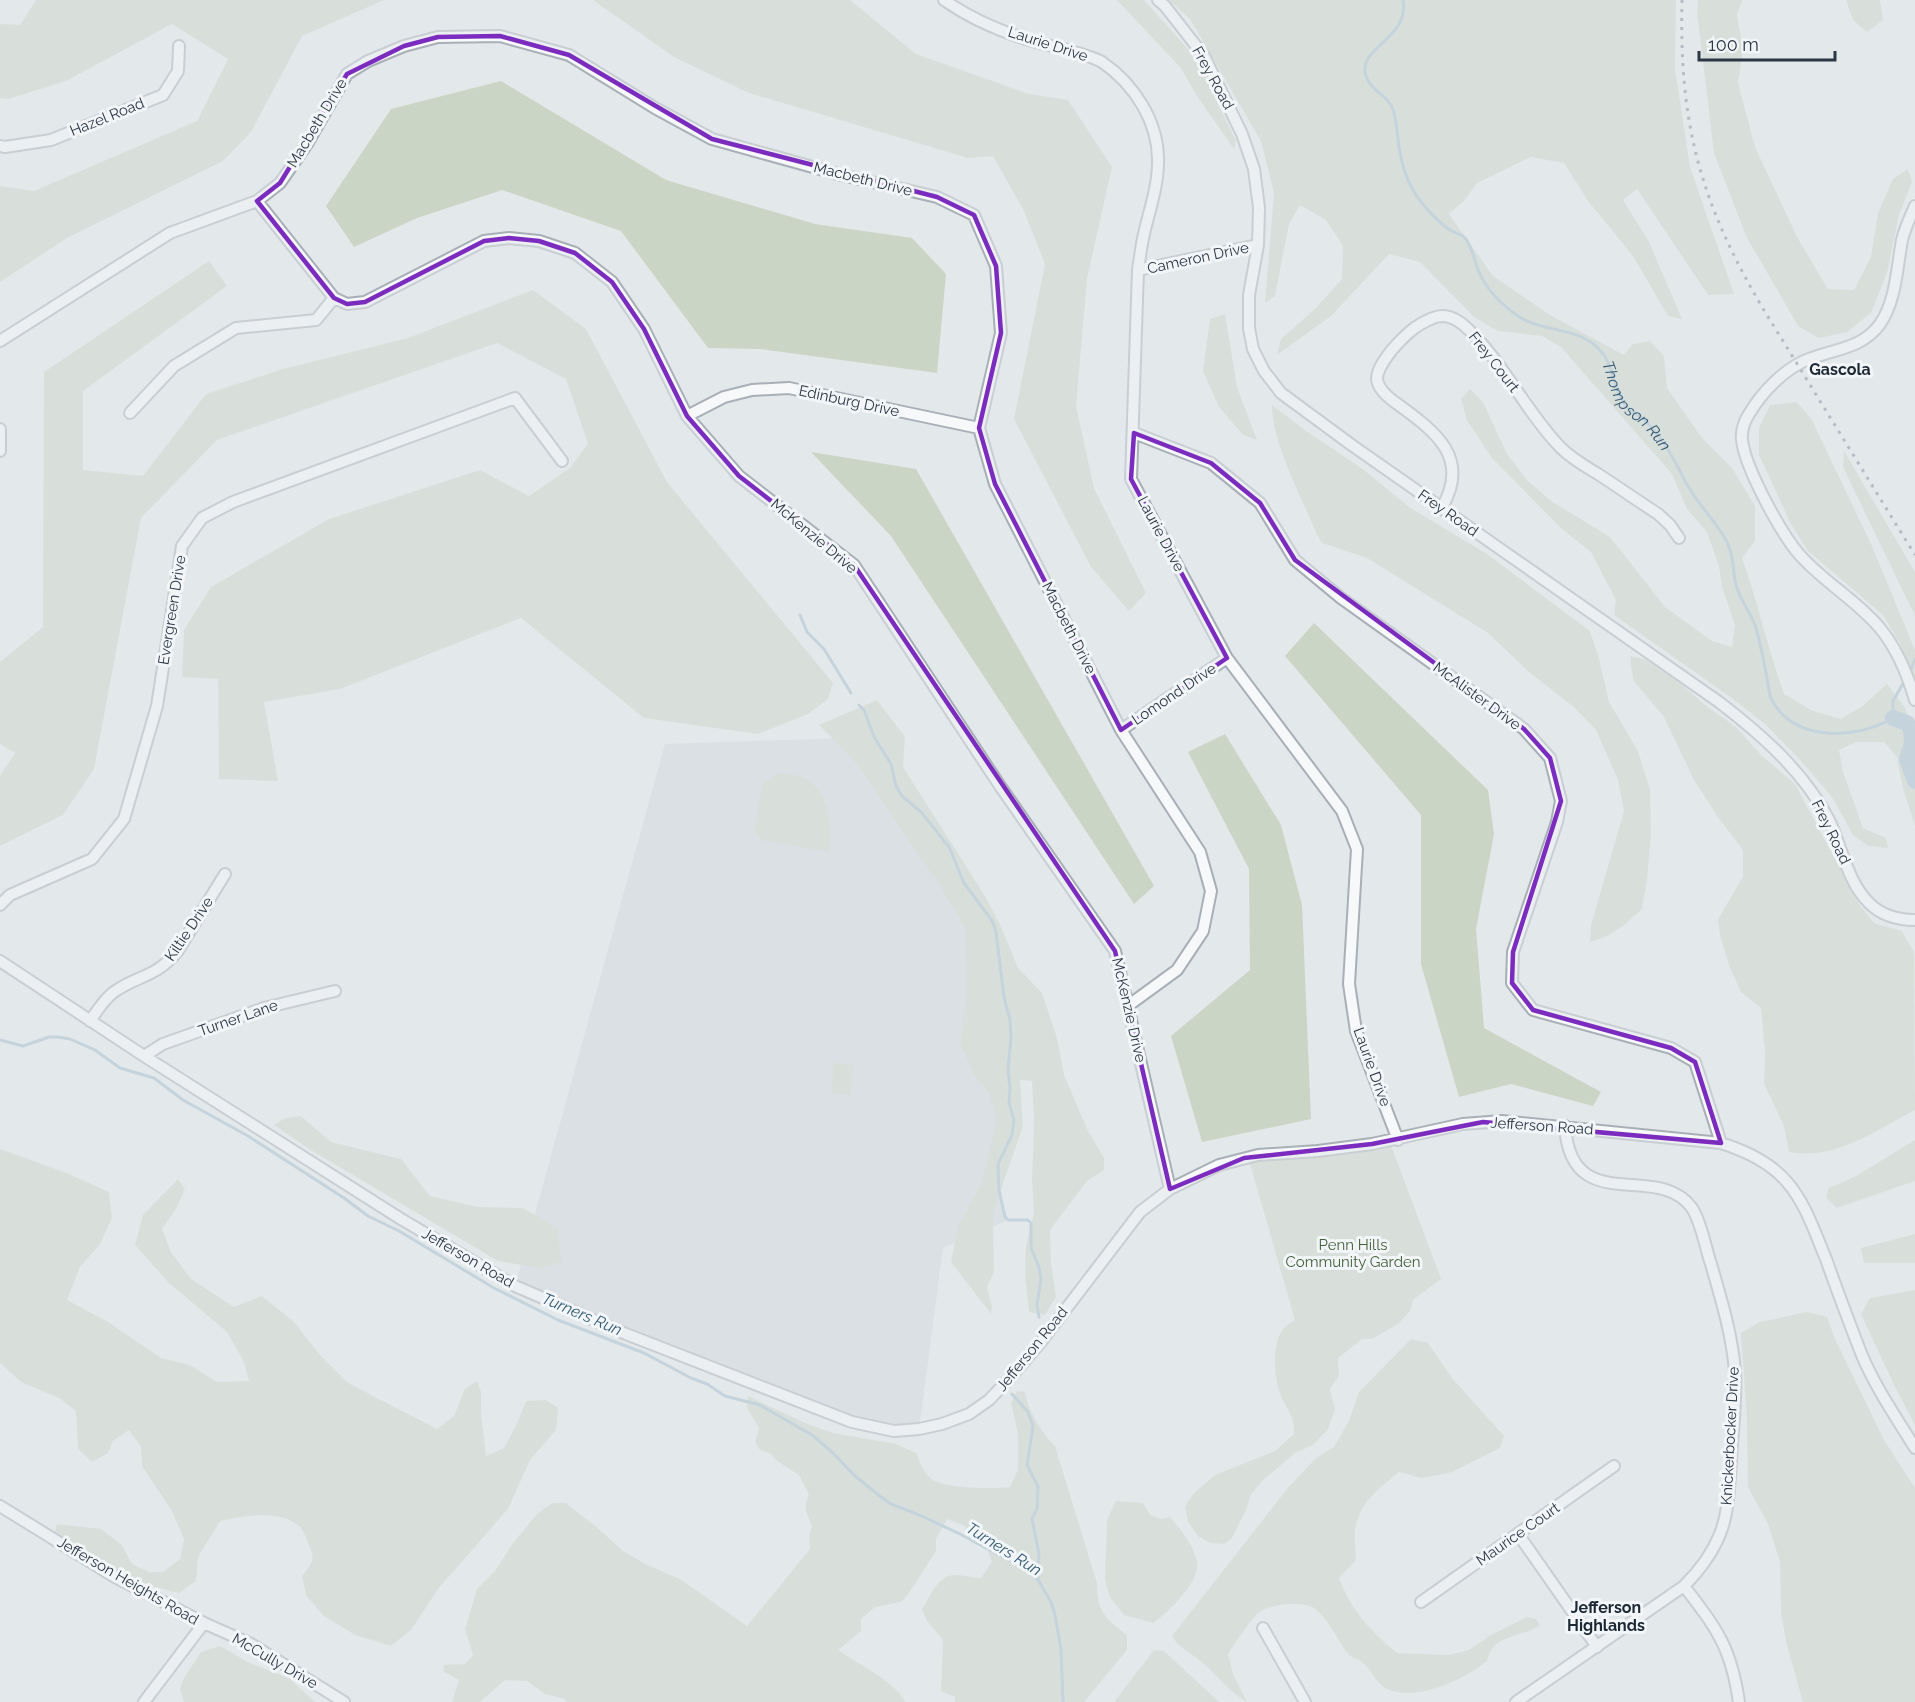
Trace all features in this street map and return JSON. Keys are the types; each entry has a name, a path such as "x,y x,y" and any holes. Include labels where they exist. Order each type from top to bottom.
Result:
{"street":[{"name":"Laurie Drive","path":"944,0 962,12 1023,38 1100,60 1125,82 1141,102 1154,128 1158,161 1156,187 1143,238 1138,270 1131,479 1227,658 1342,811 1357,849 1349,984 1356,1031 1398,1140"},
{"name":"Frey Road","path":"1158,0 1204,56 1242,134 1254,169 1259,208 1258,245 1249,295 1249,328 1253,349 1264,371 1281,393 1719,702 1755,730 1814,796 1830,822 1852,879 1869,903 1886,914 1910,920"},
{"name":"Macbeth Drive","path":"0,341 170,233 257,201 280,183 307,144 347,74 368,61 404,46 438,37 500,36 569,55 655,108 712,139 838,174 937,197 974,214 996,266 1002,333 979,428 995,484 1121,730 1200,852 1211,891 1203,931 1177,970 1129,1005"},
{"name":"Hazel Road","path":"0,146 51,140 163,94 178,71 179,46"},
{"path":"130,413 174,366 236,328 316,320 334,298 257,201"},
{"path":"1913,695 1904,670 1881,629 1852,600 1817,573 1798,553 1785,534 1753,473 1744,450 1742,437 1744,424 1750,412 1778,379 1809,359 1857,344 1881,323 1891,297 1903,238 1915,206"},
{"name":"McKenzie Drive","path":"334,298 347,304 365,302 484,241 509,238 539,240 575,253 612,282 644,329 687,416 739,476 854,565 1000,786 1115,951 1170,1189"},
{"name":"Cameron Drive","path":"1138,270 1258,245"},
{"name":"Frey Court","path":"1442,508 1452,487 1452,464 1448,453 1435,433 1389,398 1379,385 1377,378 1385,358 1406,334 1438,315 1454,318 1473,334 1562,449 1577,462 1658,514 1679,538"},
{"name":"Edinburg Drive","path":"687,416 724,396 752,390 789,388 979,428"},
{"name":"Evergreen Drive","path":"0,905 10,895 92,859 124,819 158,706 182,546 202,518 232,502 515,398 562,461"},
{"path":"0,429 0,451"},
{"name":"McAlister Drive","path":"1134,433 1211,464 1260,503 1295,560 1341,598 1524,729 1550,758 1561,801 1557,822 1512,952 1512,983 1533,1010 1671,1048 1695,1062 1722,1143"},
{"name":"Lomond Drive","path":"1121,730 1227,658"},
{"name":"Kiltie Drive","path":"90,1021 114,992 153,973 170,961 225,874"},
{"name":"Jefferson Road","path":"0,961 144,1056 401,1219 515,1286 627,1334 852,1422 894,1431 942,1424 969,1414 989,1400 1040,1343 1131,1223 1149,1204 1170,1189 1206,1170 1244,1158 1346,1148 1398,1140 1463,1124 1502,1121 1722,1143 1743,1150 1759,1159 1787,1181 1797,1195 1815,1231 1862,1355 1915,1448"},
{"name":"Turner Lane","path":"144,1056 163,1044 264,1008 335,991"},
{"name":"Knickerbocker Drive","path":"1523,1701 1684,1586 1701,1568 1712,1551 1721,1533 1726,1513 1735,1385 1732,1349 1725,1312 1696,1217 1686,1201 1676,1194 1607,1183 1591,1177 1578,1166 1569,1153 1565,1126"},
{"name":"Maurice Court","path":"1421,1602 1614,1466"},
{"name":"Jefferson Heights Road","path":"0,1506 115,1577 204,1623 144,1702"},
{"path":"1518,1534 1597,1647"},
{"path":"1684,1586 1721,1636 1733,1668 1739,1702"},
{"name":"McCully Drive","path":"204,1623 251,1644 344,1702"},
{"path":"1263,1628 1305,1702"}],"highlighted area":[{"path":"500,36 569,55 712,139 937,197 974,215 996,266 1001,333 979,428 995,484 1121,730 1227,658 1131,479 1134,433 1211,463 1260,503 1295,560 1524,729 1550,758 1561,801 1513,952 1512,983 1533,1010 1671,1048 1695,1062 1721,1143 1483,1122 1372,1144 1244,1158 1170,1189 1115,951 854,565 739,476 687,416 644,329 612,282 575,253 539,241 509,238 484,241 365,302 347,304 334,298 257,201 280,183 347,74 404,46 438,37"}],"shaded area":[{"path":"874,737 996,933 999,1190 1008,1220 943,1248 919,1429 867,1426 515,1286 665,744"}],"green space":[{"path":"36,0 384,0 302,36 251,132 223,161 67,238 0,282 0,186 34,191 197,121 228,59 172,24 66,81 8,99 0,98 0,24 20,25"},
{"path":"593,0 850,0 916,54 1029,94 1068,100 1112,167 1087,279 1076,406 1094,488 1146,593 1129,611 1091,567 1014,419 1045,264 1023,209 993,156 968,158 749,93 674,57"},
{"path":"1117,0 1144,0 1188,49 1202,70 1236,141 1234,149 1180,67"},
{"path":"1169,0 1676,0 1675,69 1690,167 1734,294 1708,295 1637,189 1623,200 1649,242 1682,319 1668,316 1633,256 1588,201 1564,163 1531,157 1477,183 1464,201 1449,214 1493,276 1550,315 1624,355 1633,344 1650,341 1664,356 1667,388 1702,438 1732,468 1755,506 1755,541 1742,558 1784,694 1813,711 1841,719 1864,705 1887,684 1905,708 1915,738 1915,826 1903,789 1897,757 1884,742 1856,742 1839,750 1843,772 1863,828 1886,838 1888,848 1868,846 1853,835 1832,797 1766,725 1614,615 1616,600 1591,552 1562,529 1492,458 1467,420 1461,399 1470,389 1483,402 1507,454 1527,480 1551,501 1610,537 1665,607 1712,641 1732,647 1735,625 1707,532 1687,509 1672,474 1561,347 1542,336 1498,331 1474,317 1420,262 1389,254 1331,316 1277,355 1281,339 1315,309 1342,279 1343,246 1326,220 1300,205 1289,224 1275,296 1265,303 1274,193 1261,141 1190,19"},
{"path":"1698,0 1742,0 1737,15 1743,50 1738,83 1755,147 1797,237 1828,289 1854,290 1871,257 1878,213 1893,179 1908,169 1912,182 1899,215 1887,273 1871,313 1847,332 1819,338 1798,326 1746,236 1714,153 1697,12"},
{"path":"1846,0 1880,0 1883,20 1867,32 1853,20"},
{"path":"501,81 666,180 815,224 912,238 946,274 937,373 760,349 708,348 621,231 502,190 417,218 354,247 326,206 391,109"},
{"path":"209,261 227,286 83,391 83,470 143,476 206,394 283,369 408,338 533,290 586,329 667,482 833,683 828,699 808,714 758,734 644,718 521,618 340,689 264,702 278,781 219,779 218,679 182,677 184,630 211,587 329,519 480,470 529,496 570,468 588,444 566,379 497,343 217,440 141,518 94,769 63,815 0,846 0,776 15,753 0,744 0,662 43,627 44,372"},
{"path":"1225,314 1237,387 1257,440 1243,435 1219,407 1203,371 1210,319"},
{"path":"1797,402 1812,420 1871,544 1915,650 1915,681 1900,644 1883,615 1807,550 1791,524 1759,455 1759,428 1770,405"},
{"path":"1272,405 1364,470 1409,507 1487,554 1590,631 1609,702 1638,751 1650,790 1651,835 1642,909 1622,927 1605,937 1590,942 1591,925 1624,811 1618,780 1596,730 1575,708 1529,672 1488,633 1367,558 1322,543 1282,453 1273,420"},
{"path":"1844,451 1915,572 1915,616 1843,467"},
{"path":"811,452 916,469 1154,886 1134,904 891,536"},
{"path":"1314,623 1488,790 1494,834 1476,929 1484,1028 1601,1092 1593,1106 1511,1084 1459,1097 1421,964 1421,815 1285,656"},
{"path":"1630,656 1644,659 1677,681 1736,727 1761,755 1795,784 1859,904 1874,923 1902,931 1914,952 1915,1110 1839,1148 1806,1154 1789,1152 1784,1126 1764,1084 1765,1052 1761,1008 1741,992 1730,968 1720,936 1718,919 1743,877 1743,850 1694,780 1664,717 1633,680"},
{"path":"877,700 905,737 903,767 985,896 1018,968 1042,993 1057,1038 1064,1075 1088,1131 1104,1158 1104,1170 1087,1181 1050,1230 1051,1263 1056,1297 1045,1315 1029,1312 1025,1275 1026,1246 1034,1213 1032,1081 1020,1080 1023,1126 993,1212 994,1272 987,1287 992,1307 991,1314 951,1262 958,1226 982,1182 996,1120 990,1094 975,1077 960,1043 967,995 965,928 939,884 853,759 819,725"},
{"path":"1225,734 1281,825 1302,905 1311,1119 1202,1142 1171,1036 1250,970 1249,869 1188,752"},
{"path":"779,773 795,775 807,780 824,798 831,823 830,852 760,840 754,829 762,785"},
{"path":"833,1063 853,1064 851,1095 832,1094"},
{"path":"301,1116 331,1142 401,1159 430,1196 478,1207 523,1208 558,1228 561,1262 541,1268 498,1261 309,1149 274,1125 285,1118"},
{"path":"1915,1140 1915,1181 1837,1208 1826,1198 1829,1188 1856,1176"},
{"name":"Penn Hills Community Garden","path":"1391,1145 1441,1279 1413,1300 1410,1311 1398,1324 1372,1339 1362,1339 1338,1358 1339,1376 1330,1389 1335,1410 1328,1429 1313,1445 1295,1453 1262,1481 1250,1496 1247,1508 1232,1538 1224,1544 1211,1543 1199,1537 1188,1522 1185,1506 1195,1492 1215,1475 1275,1451 1294,1434 1292,1418 1279,1389 1275,1371 1275,1351 1280,1334 1295,1320 1248,1157 1282,1154 1306,1157"},
{"path":"0,1149 64,1172 109,1192 112,1218 100,1244 80,1267 67,1300 108,1322 161,1358 190,1365 217,1382 249,1381 244,1362 227,1332 169,1283 135,1245 143,1215 178,1179 185,1189 176,1209 162,1229 171,1252 191,1279 234,1307 262,1296 294,1322 319,1354 348,1383 437,1429 454,1416 465,1389 477,1381 481,1392 486,1456 504,1448 526,1401 546,1400 558,1408 556,1430 530,1460 508,1509 438,1589 411,1630 391,1646 355,1635 324,1616 306,1595 302,1576 313,1557 310,1548 300,1527 282,1517 261,1515 220,1521 198,1557 196,1581 179,1593 130,1576 99,1560 55,1532 57,1524 101,1529 122,1545 132,1564 149,1572 163,1572 180,1559 184,1539 172,1511 142,1466 141,1447 129,1430 113,1441 108,1453 92,1462 78,1449 76,1411 59,1398 21,1382 0,1363"},
{"path":"1915,1234 1915,1263 1864,1263 1861,1248"},
{"path":"1915,1290 1915,1425 1861,1314 1870,1298"},
{"path":"1807,1312 1827,1317 1835,1339 1884,1440 1915,1488 1915,1702 1803,1702 1787,1646 1781,1613 1780,1562 1768,1524 1748,1487 1747,1420 1741,1333 1760,1322"},
{"path":"1411,1339 1428,1343 1452,1378 1504,1436 1500,1448 1452,1472 1421,1478 1399,1472 1378,1490 1360,1512 1355,1534 1356,1560 1339,1578 1344,1590 1362,1619 1397,1653 1449,1655 1469,1650 1491,1635 1527,1617 1536,1619 1540,1625 1501,1641 1490,1652 1487,1661 1453,1682 1412,1693 1399,1692 1383,1686 1365,1665 1349,1655 1328,1623 1314,1608 1296,1604 1273,1607 1257,1614 1228,1654 1233,1674 1247,1702 1172,1636 1287,1489 1316,1458 1334,1447 1349,1421 1359,1392"},
{"path":"1017,1391 1025,1392 1036,1421 1055,1446 1097,1583 1101,1608 1108,1619 1127,1635 1127,1650 1084,1702 955,1702 955,1697 941,1691 943,1640 927,1621 922,1609 934,1588 943,1579 956,1575 981,1578 992,1562 984,1539 963,1525 947,1519 936,1539 936,1551 909,1593 901,1602 875,1607 861,1619 861,1631 838,1650 883,1679 906,1702 566,1702 565,1699 545,1694 527,1681 505,1680 480,1702 452,1702 459,1680 444,1672 443,1665 465,1664 473,1655 465,1629 477,1589 495,1571 513,1543 537,1514 552,1503 566,1503 623,1551 645,1564 680,1579 747,1626 810,1549 809,1536 812,1526 806,1507 809,1495 799,1475 777,1461 771,1454 760,1450 755,1442 759,1428 747,1408 748,1396 805,1423 833,1433 896,1444 916,1453 925,1472 936,1482 992,1488 1010,1487 1018,1470 1018,1434 1011,1403"},
{"path":"1116,1501 1143,1503 1150,1515 1161,1519 1170,1517 1193,1549 1197,1561 1197,1569 1189,1587 1167,1612 1153,1623 1124,1615 1110,1597 1105,1580 1107,1520"},
{"path":"220,1646 248,1662 290,1679 315,1702 184,1702 180,1689 184,1678 201,1652"},
{"path":"1154,1650 1164,1651 1219,1702 1114,1702"}],"waterway":[{"name":"Thompson Run","path":"1403,0 1403,14 1399,25 1375,50 1365,66 1368,81 1392,107 1401,158 1410,185 1420,201 1435,217 1450,230 1465,238 1482,279 1506,307 1528,321 1581,337 1591,342 1605,356 1620,397 1660,437 1692,493 1728,544 1737,588 1753,620 1757,634 1770,696 1780,711 1792,722 1825,733 1861,730 1893,718 1893,701 1905,680"},
{"path":"800,615 807,632 824,649 851,693"},
{"path":"1910,672 1915,659"},
{"path":"859,705 864,710 874,737 891,764 896,786 902,796 921,812 949,847 964,883 993,922 1004,997 1010,1020 1009,1103 1014,1120 1012,1135 998,1164 999,1190 1005,1217 1008,1220 1028,1220 1031,1223 1031,1248 1041,1279 1037,1305 1039,1317"},
{"name":"Thompson Run","path":"1893,718 1907,723 1911,730 1912,744 1907,759 1915,781"},
{"name":"Turners Run","path":"0,1040 23,1046 49,1037 70,1039 95,1050 120,1068 154,1078 183,1100 248,1136 368,1216 399,1231 494,1288 558,1320 644,1353 707,1384 725,1396 760,1405 812,1435 854,1475 891,1504 960,1534 1023,1568 1038,1580 1051,1602 1055,1615 1061,1649 1063,1702"},
{"path":"1012,1394 1028,1412 1033,1426 1027,1465 1038,1487 1037,1509 1032,1519 1039,1554 1038,1580"}],"railway":[{"path":"1682,0 1682,44 1690,124 1698,160 1723,232 1762,307 1915,555"}],"district":[{"name":"Gascola","path":"1840,369"},
{"name":"Jefferson Highlands","path":"1606,1616"}]}
